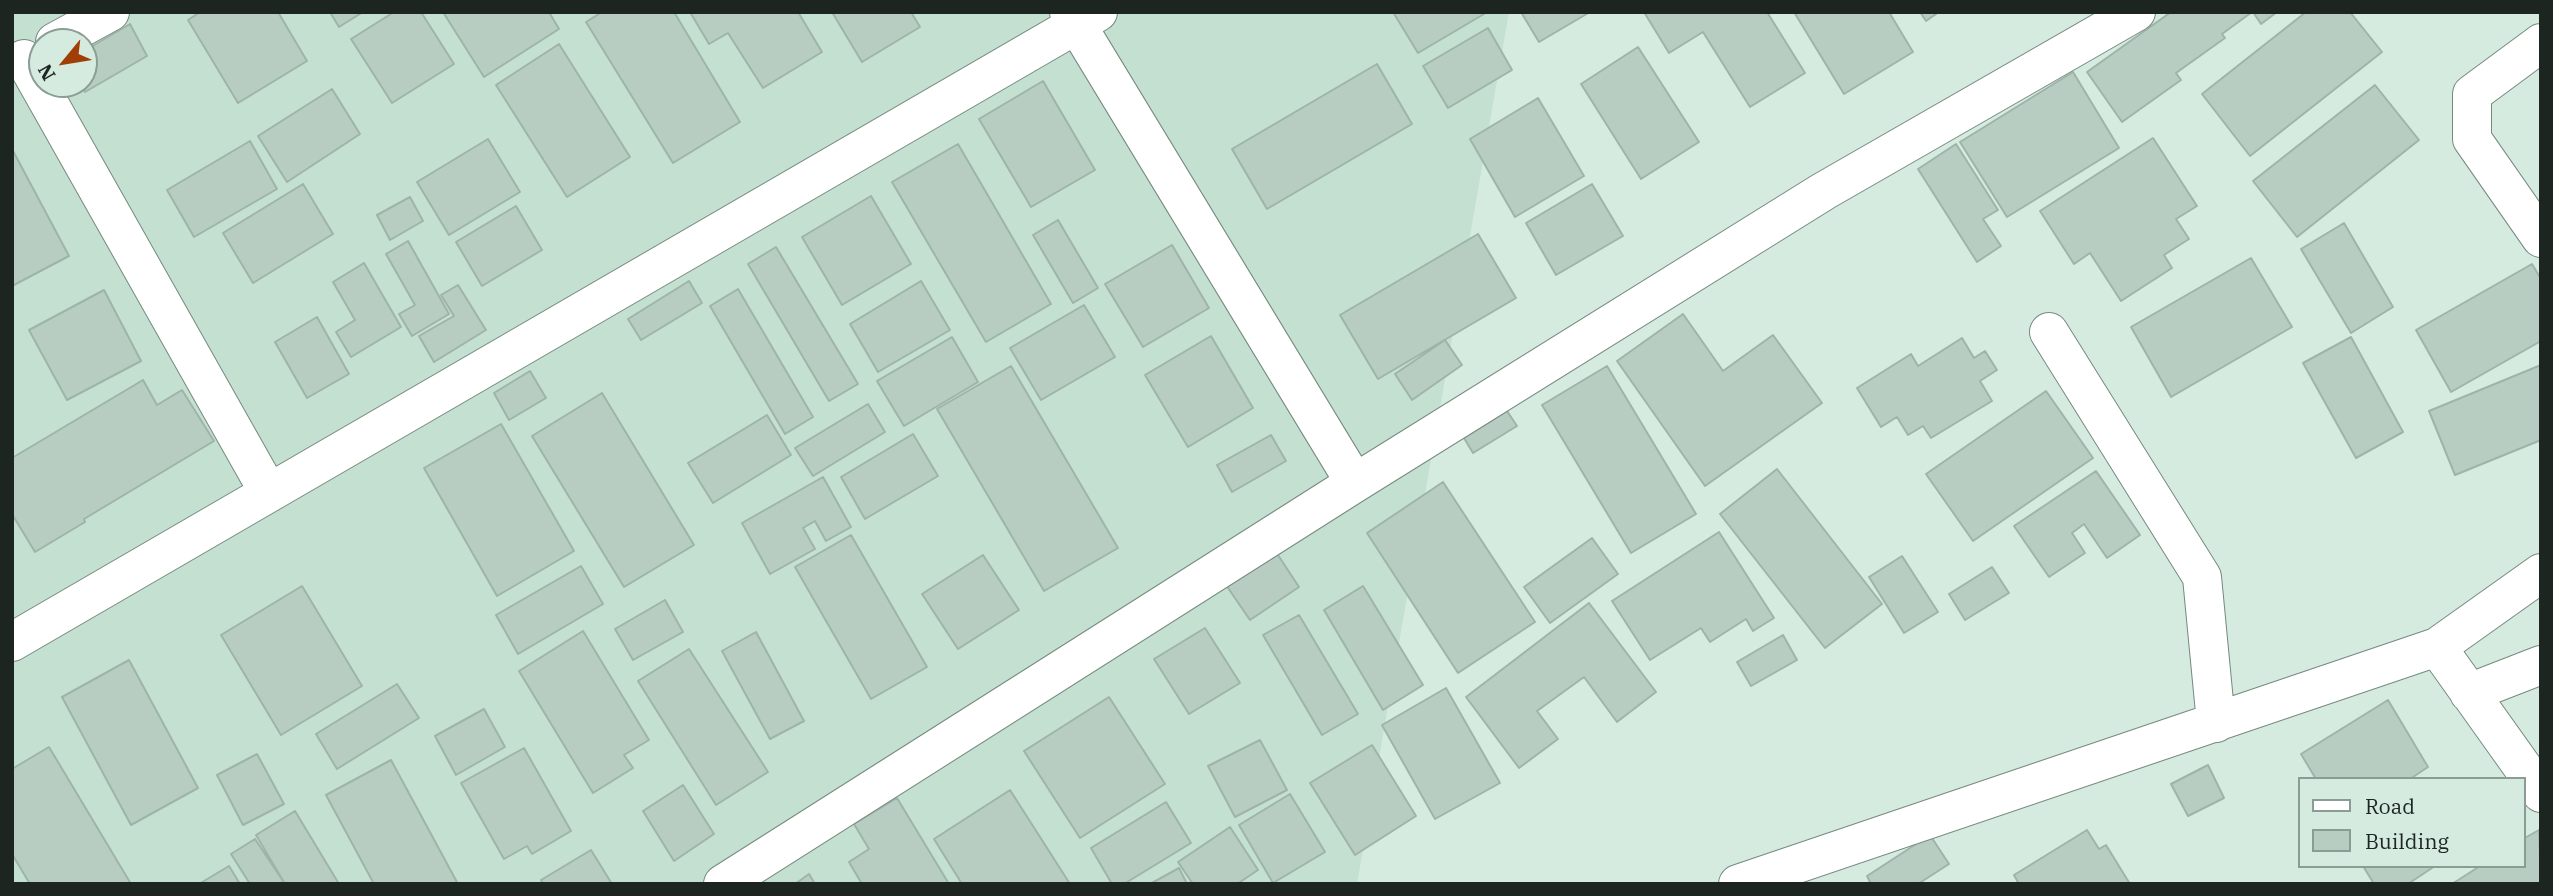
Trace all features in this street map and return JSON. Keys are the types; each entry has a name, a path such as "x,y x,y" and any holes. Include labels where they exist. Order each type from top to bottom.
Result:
{"street":[{"path":"81,28 110,12"},
{"path":"723,884 1355,482 1824,191 2136,12"},
{"path":"12,642 1082,17 1355,482"},
{"path":"2541,43 2472,94 2472,139 2541,239"},
{"path":"58,98 269,493"},
{"path":"2049,332 2202,577 2216,723"},
{"path":"1738,884 2437,647 2541,573"},
{"path":"2437,647 2541,793"},
{"path":"2469,693 2541,665"}],"shaded area":[{"path":"12,12 1509,12 1357,884 12,884"}],"building":[{"path":"200,12 278,12 307,61 238,103 188,20"},
{"path":"330,12 363,12 339,27"},
{"path":"394,12 421,12 454,64 392,103 351,39"},
{"path":"443,12 549,12 559,29 484,77"},
{"path":"602,12 674,12 740,122 673,163 586,22"},
{"path":"690,12 798,12 822,52 763,88 728,33 709,44"},
{"path":"832,12 911,12 920,27 862,62"},
{"path":"1393,12 1483,12 1484,14 1418,53"},
{"path":"1521,12 1590,12 1539,42"},
{"path":"1644,12 1767,12 1805,73 1750,107 1703,32 1669,53"},
{"path":"1794,12 1889,12 1913,52 1844,94"},
{"path":"1920,12 1939,12 1926,21"},
{"path":"2171,12 2252,12 2222,34 2225,38 2176,73 2181,80 2122,122 2087,72"},
{"path":"2253,12 2277,12 2261,24"},
{"path":"2306,12 2350,12 2382,52 2250,156 2202,94"},
{"path":"130,24 147,56 98,84 98,43"},
{"path":"1488,28 1512,70 1448,108 1423,66"},
{"path":"559,44 630,157 567,197 496,85"},
{"path":"1638,47 1699,142 1641,179 1581,84"},
{"path":"1377,64 1412,124 1267,209 1232,149"},
{"path":"2073,72 2119,148 2007,217 1960,142"},
{"path":"1043,81 1095,170 1031,207 979,119"},
{"path":"2375,85 2419,140 2297,237 2253,181"},
{"path":"332,89 360,134 287,182 258,136"},
{"path":"1538,98 1584,176 1515,217 1470,139"},
{"path":"2153,138 2197,206 2176,219 2189,239 2164,255 2172,268 2121,301 2090,253 2074,264 2040,211"},
{"path":"488,139 520,192 449,235 417,182"},
{"path":"250,141 277,189 194,237 167,190"},
{"path":"958,144 1051,304 986,342 892,182"},
{"path":"1956,144 1998,210 1983,219 2001,246 1977,262 1918,169"},
{"path":"12,149 69,256 12,286"},
{"path":"303,184 333,234 253,283 223,233"},
{"path":"1592,184 1623,236 1556,275 1526,223"},
{"path":"871,196 911,264 842,305 802,237"},
{"path":"410,197 423,221 390,240 377,215"},
{"path":"516,206 542,250 482,286 456,242"},
{"path":"1058,220 1098,288 1073,303 1033,235"},
{"path":"2344,223 2393,307 2351,333 2301,249"},
{"path":"1478,234 1516,298 1378,379 1340,315"},
{"path":"408,241 449,314 412,336 399,314 415,305 386,254"},
{"path":"1172,245 1209,308 1143,347 1105,284"},
{"path":"776,247 858,384 829,401 748,264"},
{"path":"2251,258 2292,327 2171,397 2131,327"},
{"path":"364,263 401,327 351,357 336,332 355,320 333,282"},
{"path":"2532,264 2541,279 2541,341 2451,392 2416,330"},
{"path":"689,281 702,303 641,340 628,319"},
{"path":"921,281 950,330 878,372 850,324"},
{"path":"458,285 486,330 434,362 419,336 454,316 441,295"},
{"path":"738,289 813,417 785,434 710,306"},
{"path":"104,290 141,361 67,400 29,330"},
{"path":"1084,305 1115,357 1041,400 1010,348"},
{"path":"1683,314 1723,371 1773,335 1822,403 1705,486 1617,361"},
{"path":"317,317 349,374 307,398 275,342"},
{"path":"1211,336 1253,408 1188,447 1145,375"},
{"path":"952,337 978,382 904,426 877,381"},
{"path":"2351,337 2403,432 2356,458 2303,363"},
{"path":"1962,338 1974,358 1985,351 1997,370 1980,381 1992,401 1931,438 1923,426 1908,435 1897,417 1881,427 1857,388 1911,354 1918,366"},
{"path":"1445,340 1462,365 1412,400 1395,374"},
{"path":"2541,365 2541,440 2455,475 2429,411"},
{"path":"1011,366 1118,548 1044,591 937,409"},
{"path":"1607,366 1696,514 1631,553 1542,405"},
{"path":"530,371 546,398 509,420 494,393"},
{"path":"143,380 157,405 182,390 214,441 84,519 85,522 35,552 12,514 12,458"},
{"path":"2046,391 2093,458 1973,541 1926,474"},
{"path":"602,393 694,545 624,587 532,436"},
{"path":"868,404 885,432 813,476 795,448"},
{"path":"1507,411 1517,426 1473,453 1464,438"},
{"path":"767,415 791,455 713,503 688,463"},
{"path":"501,424 574,551 497,596 424,468"},
{"path":"913,434 938,476 865,519 841,477"},
{"path":"1271,435 1286,461 1232,492 1217,465"},
{"path":"1777,469 1882,604 1825,648 1720,514"},
{"path":"2096,471 2140,535 2107,558 2084,524 2072,533 2085,553 2049,577 2014,526"},
{"path":"823,477 851,527 826,541 815,521 803,528 815,549 770,574 742,523"},
{"path":"1443,482 1535,622 1458,673 1367,533"},
{"path":"1719,532 1774,618 1753,631 1746,619 1710,642 1701,628 1650,660 1612,601"},
{"path":"851,535 927,667 871,699 795,567"},
{"path":"1592,538 1618,574 1550,623 1524,587"},
{"path":"1276,552 1299,587 1250,620 1226,585"},
{"path":"983,555 1019,610 958,649 922,594"},
{"path":"1902,556 1938,612 1904,633 1869,577"},
{"path":"581,566 603,604 518,654 496,615"},
{"path":"1992,567 2009,593 1965,620 1949,594"},
{"path":"302,586 362,686 281,735 221,635"},
{"path":"1363,586 1423,685 1383,710 1324,610"},
{"path":"665,600 683,632 633,660 615,629"},
{"path":"1589,603 1656,692 1617,722 1584,677 1537,711 1558,739 1519,768 1466,697"},
{"path":"1299,615 1358,714 1322,735 1263,635"},
{"path":"1205,628 1240,683 1189,714 1154,659"},
{"path":"583,631 649,740 624,755 633,768 593,793 519,671"},
{"path":"756,632 804,721 770,739 722,651"},
{"path":"1783,635 1797,660 1751,686 1737,662"},
{"path":"689,649 768,772 716,805 638,681"},
{"path":"129,660 198,788 131,825 62,697"},
{"path":"397,684 419,718 337,769 316,734"},
{"path":"1446,688 1500,783 1435,819 1382,725"},
{"path":"1109,697 1165,784 1080,838 1024,751"},
{"path":"2388,700 2428,767 2413,777 2315,777 2301,754"},
{"path":"484,709 505,747 456,775 435,736"},
{"path":"1260,740 1287,790 1235,817 1208,766"},
{"path":"1372,745 1416,816 1355,855 1310,783"},
{"path":"49,747 131,884 30,884 12,854 12,769"},
{"path":"524,748 571,831 532,854 527,846 504,859 461,783"},
{"path":"257,754 284,804 243,825 217,775"},
{"path":"391,760 458,884 374,884 326,795"},
{"path":"2208,765 2224,798 2188,816 2171,784"},
{"path":"683,785 714,834 674,861 643,811"},
{"path":"1010,790 1070,884 962,884 934,839"},
{"path":"1290,794 1325,852 1273,883 1239,825"},
{"path":"897,798 949,884 862,884 849,862 869,849 854,824"},
{"path":"1166,802 1191,843 1124,884 1112,884 1091,848"},
{"path":"295,811 339,884 285,884 256,835"},
{"path":"1230,827 1258,870 1237,884 1193,884 1178,862"},
{"path":"2087,830 2099,849 2106,845 2130,884 2019,884 2014,875"},
{"path":"2539,830 2541,884 2452,884 2477,868 2525,868 2525,838"},
{"path":"1930,835 1949,864 1918,884 1871,884 1867,876"},
{"path":"255,839 285,884 250,884 231,854"},
{"path":"591,850 612,884 543,884 541,880"},
{"path":"229,866 240,884 199,884"},
{"path":"1179,868 1187,884 1150,884"},
{"path":"2364,868 2432,868 2408,884 2374,884"},
{"path":"809,874 815,884 795,884"}]}
